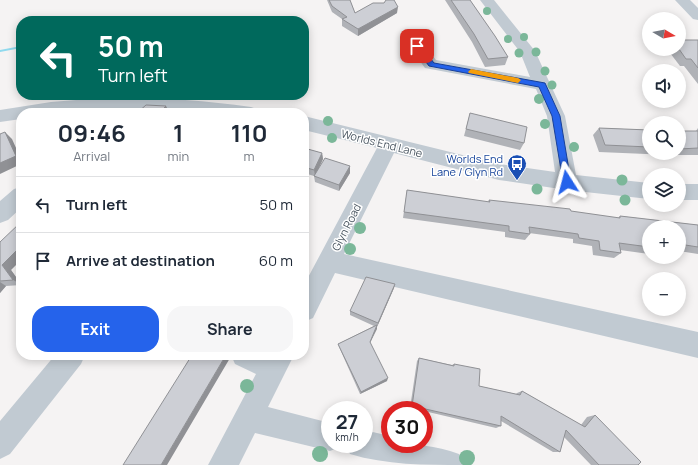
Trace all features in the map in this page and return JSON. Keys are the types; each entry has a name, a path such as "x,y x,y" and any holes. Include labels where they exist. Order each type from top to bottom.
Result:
{"street":[{"path":"487,0 527,51 556,116 567,182"},
{"path":"682,0 698,16"},
{"path":"410,37 432,64 542,85"},
{"path":"118,108 165,104 202,108"},
{"path":"0,116 16,114"},
{"name":"Worlds End Lane","path":"309,124 499,172 567,182 642,190"},
{"name":"Glyn Road","path":"309,300 388,145"},
{"path":"0,214 16,200"},
{"path":"329,261 698,344"},
{"path":"0,444 68,360"},
{"path":"223,465 250,417 278,362"},
{"path":"250,417 321,435"},
{"path":"373,449 405,460 448,465"}],"building":[{"path":"329,0 350,0 355,13 373,3 384,3 386,0 394,0 398,7 358,29 342,19 347,17 332,6"},
{"path":"451,0 470,0 508,57 488,59 474,34"},
{"path":"686,40 698,40 698,68 691,59 686,59 684,56 686,56"},
{"path":"146,105 166,106 164,108 143,108"},
{"path":"470,113 527,127 524,143 466,129"},
{"path":"599,128 642,130 642,147 605,145"},
{"path":"686,131 698,131 698,148 686,149"},
{"path":"5,132 16,156 0,163 0,134"},
{"path":"309,149 322,153 314,170 309,168"},
{"path":"325,158 350,166 339,185 314,176"},
{"path":"407,190 490,202 489,200 570,209 571,211 620,218 620,216 655,220 642,220 642,246 619,243 621,253 600,250 599,241 579,238 578,234 529,227 530,234 509,231 509,226 404,212"},
{"path":"686,224 698,225 698,247 686,245"},
{"path":"16,227 16,251 2,265 13,280 0,281 0,242"},
{"path":"366,277 395,284 378,323 350,311"},
{"path":"377,325 370,342 388,378 361,392 338,344"},
{"path":"419,358 454,366 454,364 480,369 479,386 520,395 522,391 585,427 595,415 641,462 638,465 599,465 566,430 560,452 501,416 501,426 433,411 433,401 413,401"},
{"path":"189,360 223,360 161,465 123,465"}],"waterway":[{"path":"0,51 16,48"}],"slow traffic":[{"path":"471,72 518,80"}],"place":[{"name":"Worlds End Lane / Glyn Rd","path":"517,181"}],"route":[{"path":"417,46 432,64 542,85 556,116 567,182"}]}
